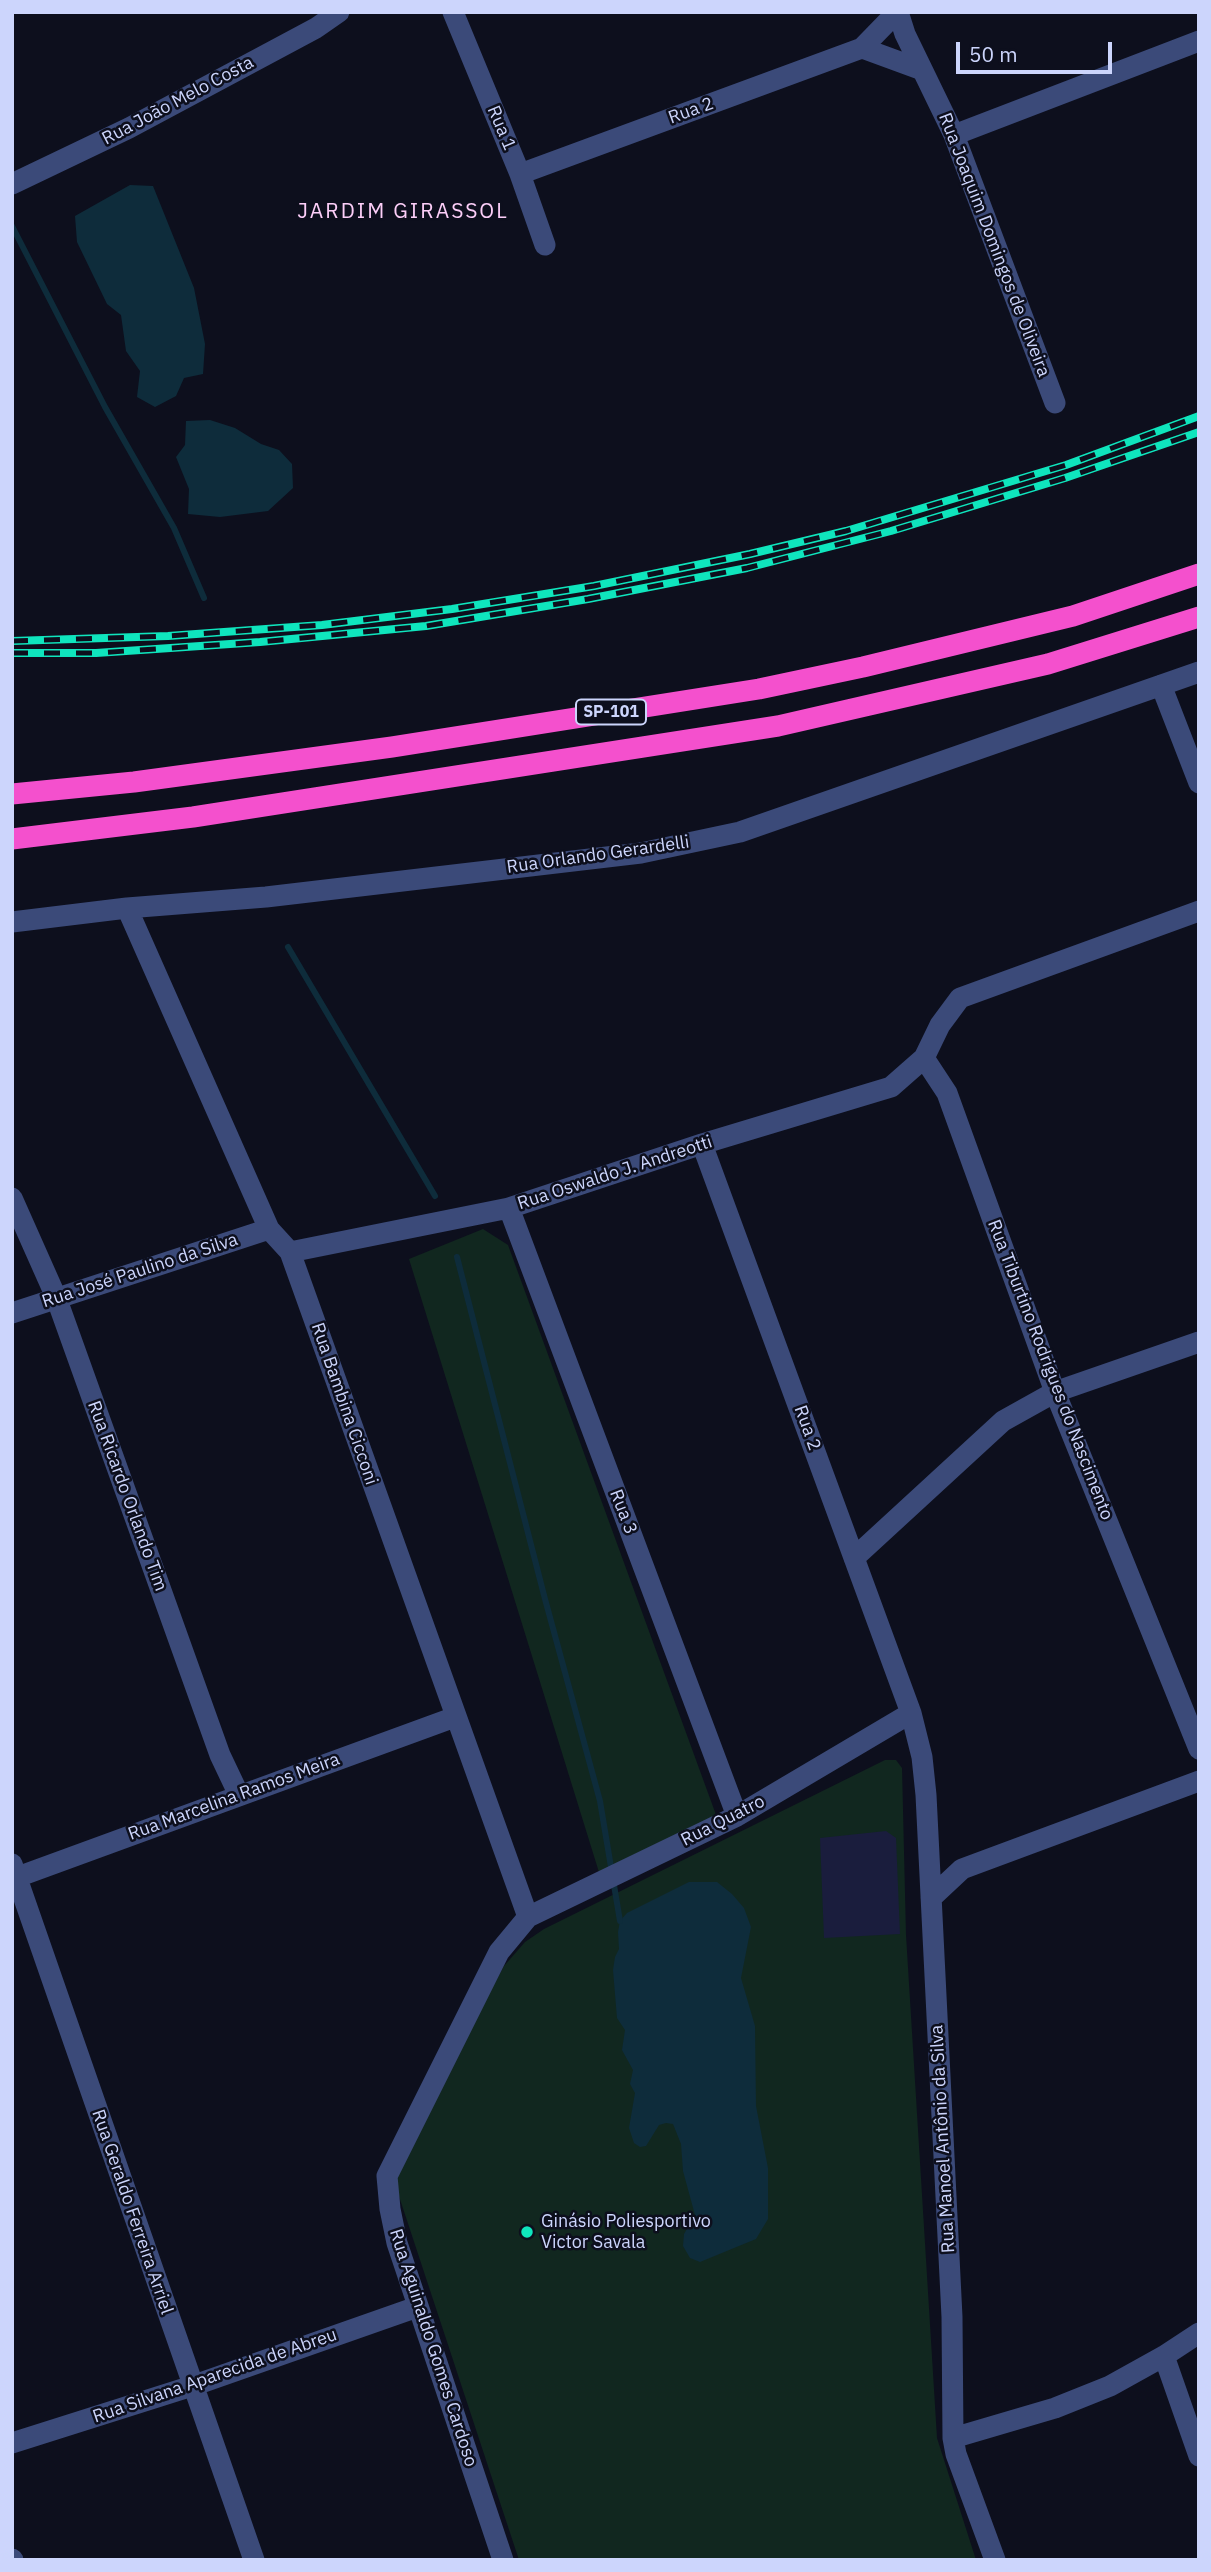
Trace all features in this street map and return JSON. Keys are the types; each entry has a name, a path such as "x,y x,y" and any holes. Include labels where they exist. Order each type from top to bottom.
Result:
{"highway":[{"name":"SP-101","path":"12,794 135,782 379,749 759,689 863,667 1073,616 1199,574"},
{"name":"SP-101","path":"12,839 193,817 778,726 1048,664 1199,617"}],"street":[{"name":"Rua João Melo Costa","path":"12,184 129,128 309,20 339,12"},
{"name":"Rua 1","path":"453,12 520,174 545,245"},
{"name":"Rua 2","path":"520,174 862,48 897,12"},
{"name":"Rua Joaquim Domingos de Oliveira","path":"897,12 954,135 1055,403"},
{"path":"954,135 1199,41"},
{"path":"862,48 922,70"},
{"name":"Rua Orlando Gerardelli","path":"12,922 127,908 266,897 640,853 740,832 1199,671"},
{"path":"1161,685 1199,783"},
{"name":"Rua Bambina Cicconi","path":"127,908 269,1229 290,1252 528,1917"},
{"path":"924,1058 940,1025 960,998 1199,911"},
{"name":"Rua Oswaldo J. Andreotti","path":"290,1252 509,1209 702,1144 891,1087 924,1058"},
{"name":"Rua Tiburtino Rodrigues do Nascimento","path":"924,1058 947,1093 1055,1392 1199,1749"},
{"name":"Rua 2","path":"702,1144 911,1713"},
{"name":"Rua Ricardo Orlando Tim","path":"12,1198 56,1297 220,1755 239,1795"},
{"name":"Rua 3","path":"509,1209 737,1816"},
{"name":"Rua José Paulino da Silva","path":"12,1313 269,1229"},
{"path":"854,1558 1003,1421 1055,1392 1199,1342"},
{"name":"Rua Quatro","path":"528,1917 737,1816 911,1713"},
{"name":"Rua Manoel Antônio da Silva","path":"911,1713 922,1757 926,1795 952,2317 953,2438 956,2454 995,2560"},
{"name":"Rua Marcelina Ramos Meira","path":"14,1873 455,1717"},
{"path":"931,1898 962,1869 1199,1781"},
{"name":"Rua Geraldo Ferreira Arriel","path":"14,1873 254,2560"},
{"name":"Rua Aguinaldo Gomes Cardoso","path":"503,2560 397,2242 387,2176 499,1952 528,1917"},
{"name":"Rua Silvana Aparecida de Abreu","path":"12,2443 192,2386 417,2307"},
{"path":"953,2438 1066,2403 1110,2386 1199,2333"},
{"path":"1164,2356 1199,2456"}],"green space":[{"path":"483,1229 508,1245 719,1823 602,1882 409,1259"},
{"path":"885,1760 896,1760 902,1768 906,1935 937,2438 976,2560 519,2560 391,2172 504,1966 525,1942 544,1929"}],"water":[{"path":"130,185 153,186 194,288 205,344 203,374 184,378 176,396 155,407 137,397 140,371 126,351 121,315 107,304 77,242 75,216"},
{"path":"210,420 235,428 261,444 279,450 292,464 293,488 268,511 220,517 188,514 189,489 176,457 185,445 186,421"},
{"path":"689,1882 717,1882 744,1908 751,1927 741,1978 755,2026 756,2106 768,2168 768,2219 756,2239 700,2262 690,2258 683,2246 684,2234 695,2215 683,2171 681,2144 673,2124 659,2125 646,2146 640,2147 634,2143 629,2128 635,2093 630,2084 633,2070 622,2050 625,2030 617,2018 613,1970 619,1949 620,1921 627,1913"}],"building":[{"path":"886,1831 896,1838 900,1934 824,1938 820,1838"}],"waterway":[{"path":"12,226 105,407 174,528 204,598"},
{"path":"288,947 435,1196"},
{"path":"457,1257 600,1801 620,1921"}],"railway":[{"path":"12,641 168,636 322,625 452,609 594,586 846,531 1066,465 1199,416"},
{"path":"12,653 96,653 260,642 426,626 588,599 747,568 891,531 1065,478 1199,432"}],"place":[{"name":"Ginásio Poliesportivo Victor Savala","path":"527,2232"}],"district":[{"name":"JARDIM GIRASSOL","path":"403,212"}]}
